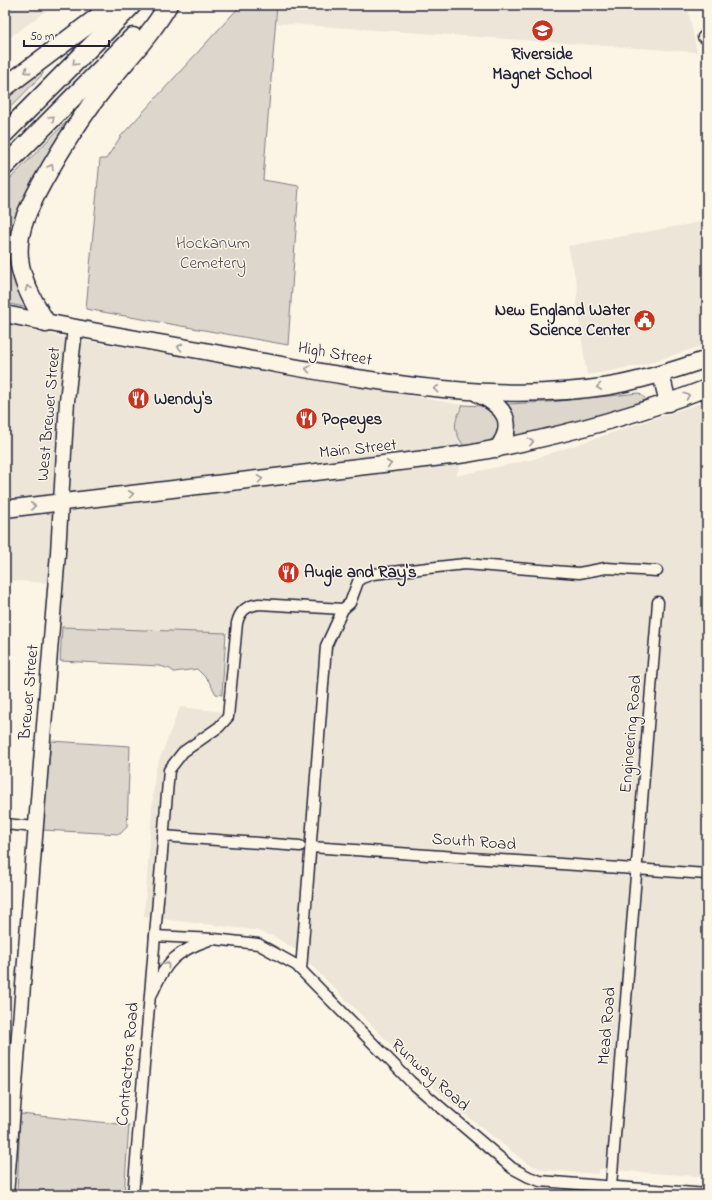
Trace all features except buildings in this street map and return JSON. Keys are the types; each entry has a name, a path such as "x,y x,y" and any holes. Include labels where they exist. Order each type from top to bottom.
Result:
{"highway":[{"path":"5,87 114,5"},
{"path":"5,133 132,5"},
{"path":"5,166 164,5"},
{"path":"46,322 30,292 19,262 20,238 27,212 49,170 83,116 154,28 168,5"}],"main road":[{"name":"High Street","path":"5,314 75,328 431,389 475,392 567,391 617,384 661,374"},
{"name":"West Brewer Street","path":"60,503 71,355 75,328"},
{"path":"668,403 661,374 707,359"},
{"name":"Main Street","path":"5,509 415,462 497,449 593,427 668,403 707,388"},
{"path":"475,392 497,404 505,415 506,431 497,449"},
{"name":"Brewer Street","path":"6,1195 8,1119 35,827 58,553 60,503"}],"street":[{"path":"301,970 326,646 343,609 350,603 359,579 373,574 465,564 579,574 606,568 657,571"},
{"name":"Engineering Road","path":"636,869 658,602"},
{"name":"Contractors Road","path":"133,1195 169,770 183,752 219,727 228,717 237,623 239,615 246,607 259,604 343,609"},
{"path":"5,824 35,827"},
{"path":"163,836 300,846"},
{"name":"South Road","path":"310,847 707,874"},
{"name":"Mead Road","path":"610,1186 636,869"},
{"name":"Runway Road","path":"155,936 214,939 258,944 301,970 411,1082 512,1168 529,1177 540,1180 707,1194"},
{"path":"149,999 163,970 173,958 183,951 214,939"}],"shaded area":[{"path":"5,5 54,5 5,41"},
{"name":"Riverside Magnet School","path":"277,5 687,5 697,52 276,23"},
{"path":"707,221 707,344 643,365 587,375 576,301 578,289 568,246"},
{"path":"5,323 57,336 463,405 455,418 456,435 466,449 456,476 534,459 707,401 707,1177 600,1169 597,1174 544,1170 525,1162 447,1100 296,950 275,937 255,930 144,917 155,771 180,707 224,712 232,633 62,627 44,616 47,583 5,580"}],"green space":[{"name":"Hockanum Cemetery","path":"241,5 277,5 263,180 299,186 288,345 86,309 100,159 106,159 121,136"},
{"path":"41,71 43,74 5,113 5,95"},
{"path":"74,114 12,267 15,281 29,308 5,303 5,184"},
{"path":"639,393 648,401 589,420 516,437 506,404 549,402"},
{"path":"463,405 484,406 495,412 500,426 491,440 487,443 466,449 458,437 456,432 456,423 457,417"},
{"path":"62,627 226,633 222,695 216,694 208,680 197,669 174,672 160,666 60,661"},
{"path":"51,741 130,746 127,827 120,834 42,830"},
{"path":"20,1114 129,1125 124,1195 17,1195"}],"place":[{"name":"Riverside Magnet School","path":"542,30"},
{"name":"New England Water Science Center","path":"645,320"},
{"name":"Wendy's","path":"139,399"},
{"name":"Popeyes","path":"307,419"},
{"name":"Augie and Ray's","path":"288,572"}]}
